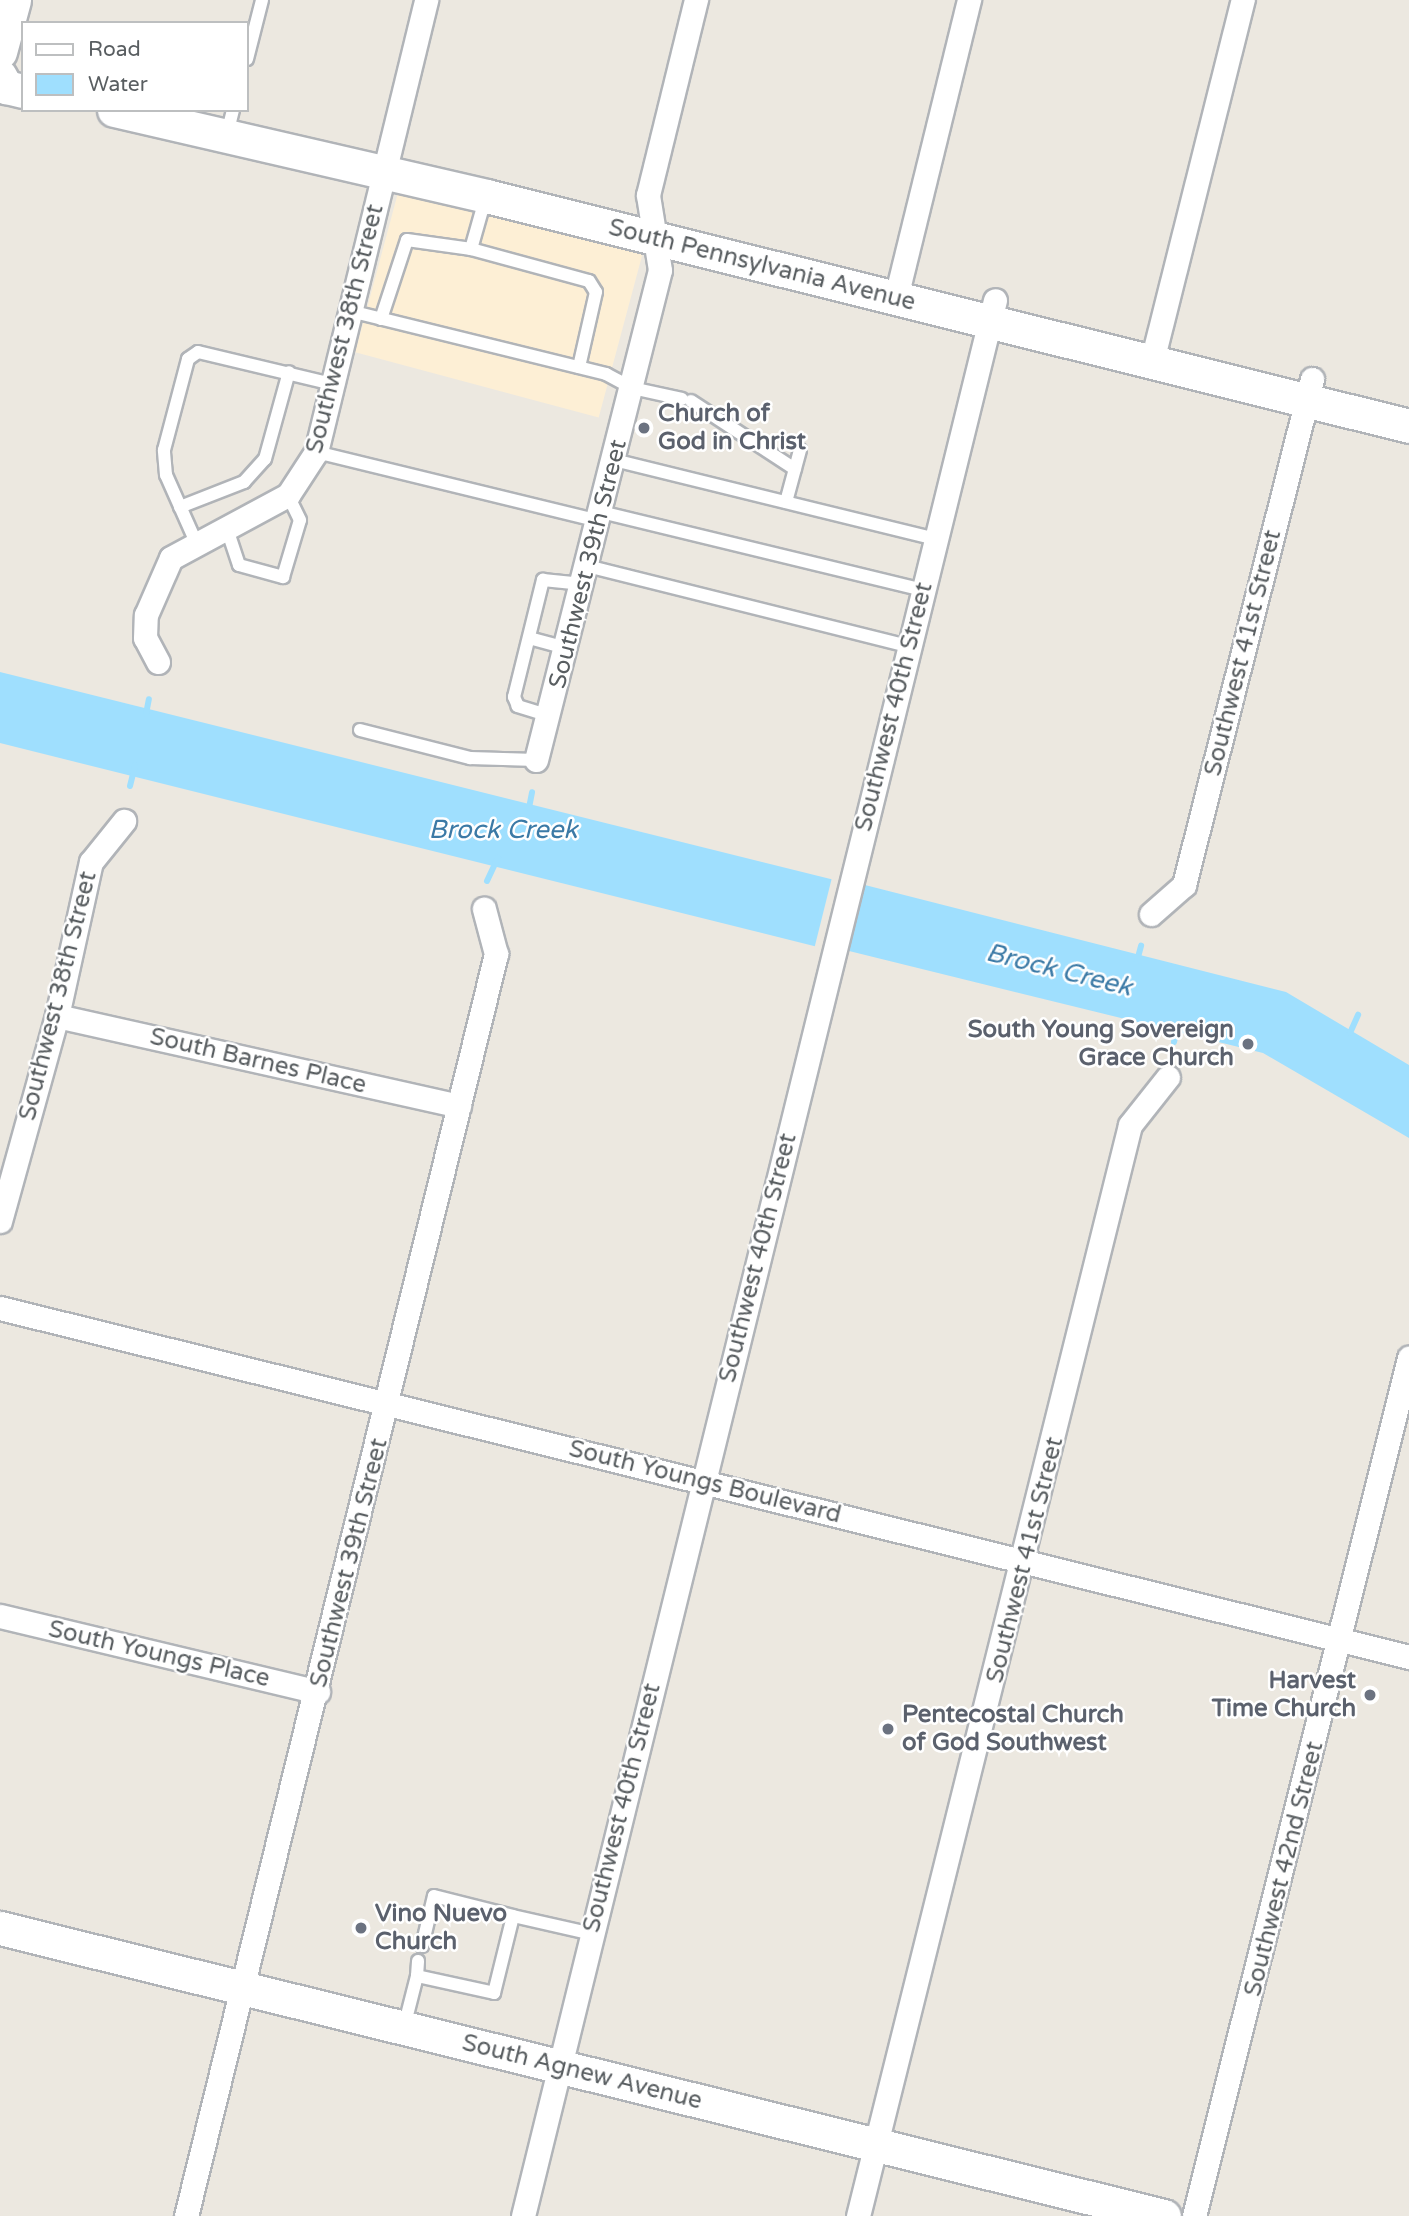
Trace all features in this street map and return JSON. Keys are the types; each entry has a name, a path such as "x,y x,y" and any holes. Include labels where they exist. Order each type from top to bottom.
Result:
{"main road":[{"path":"0,52 14,0"},
{"path":"0,64 15,52 21,54"},
{"path":"0,76 6,87 21,91"},
{"name":"South Pennsylvania Avenue","path":"142,112 226,118 486,196 654,229"},
{"name":"South Pennsylvania Avenue","path":"386,164 1310,389 1409,406"},
{"name":"South Pennsylvania Avenue","path":"1310,389 1409,426"},
{"name":"South Agnew Avenue","path":"0,1928 1164,2216"}],"street":[{"name":"Southwest 38th Street","path":"288,495 316,452 426,0"},
{"name":"Southwest 39th Street","path":"536,760 550,716 660,270 648,195 696,0"},
{"path":"898,288 969,0"},
{"path":"1154,351 1243,0"},
{"name":"Southwest 40th Street","path":"523,2216 993,310"},
{"name":"Southwest 41st Street","path":"1152,914 1184,885 1310,389"},
{"path":"158,662 145,638 146,615 172,558 195,540 288,495"},
{"name":"Southwest 38th Street","path":"0,1221 57,1016 91,862 124,821"},
{"name":"Southwest 39th Street","path":"186,2216 240,1987 318,1692 496,954 484,909"},
{"name":"South Barnes Place","path":"57,1016 459,1106"},
{"name":"Southwest 41st Street","path":"858,2216 1026,1562 1129,1125 1168,1077"},
{"name":"South Youngs Boulevard","path":"0,1308 388,1407 703,1481 1409,1657"},
{"name":"Southwest 42nd Street","path":"1194,2216 1342,1641 1409,1358"},
{"name":"South Youngs Place","path":"0,1616 318,1692"}],"lane":[{"path":"248,55 262,0"},
{"path":"471,249 486,196"},
{"path":"381,319 394,262 407,240 471,249 589,281 596,292 579,367"},
{"path":"350,312 579,367 632,388 686,400 795,469"},
{"path":"195,540 180,508 164,450 188,359 198,352 332,384"},
{"path":"180,508 244,482 265,459 289,372"},
{"path":"786,502 800,450"},
{"path":"316,452 923,590"},
{"path":"614,460 936,539"},
{"path":"226,526 239,565 283,577 300,520 288,495"},
{"path":"550,716 518,706 514,697 543,580 585,575 909,646"},
{"path":"529,638 567,648"},
{"path":"360,730 470,758 536,760"},
{"path":"422,1946 433,1896 592,1934"},
{"path":"417,1976 494,1993 513,1916"},
{"path":"404,2027 417,1976 418,1961"}],"shaded area":[{"path":"399,189 642,254 599,417 355,352"}],"water":[{"name":"Brock Creek","path":"0,672 832,879 815,946 0,743"},
{"name":"Brock Creek","path":"861,884 1286,992 1409,1065 1409,1138 1263,1053 845,950"}],"waterway":[{"path":"146,714 149,699"},
{"path":"130,786 135,766"},
{"path":"529,808 532,792"},
{"path":"487,881 498,857"},
{"path":"1137,961 1141,946"},
{"path":"1350,1033 1358,1015"},
{"path":"1174,1042 1178,1024"}],"place":[{"name":"Church of God in Christ","path":"644,428"},
{"name":"South Young Sovereign Grace Church","path":"1248,1044"},
{"name":"Harvest Time Church","path":"1370,1695"},
{"name":"Pentecostal Church of God Southwest","path":"888,1729"},
{"name":"Vino Nuevo Church","path":"361,1928"}]}
